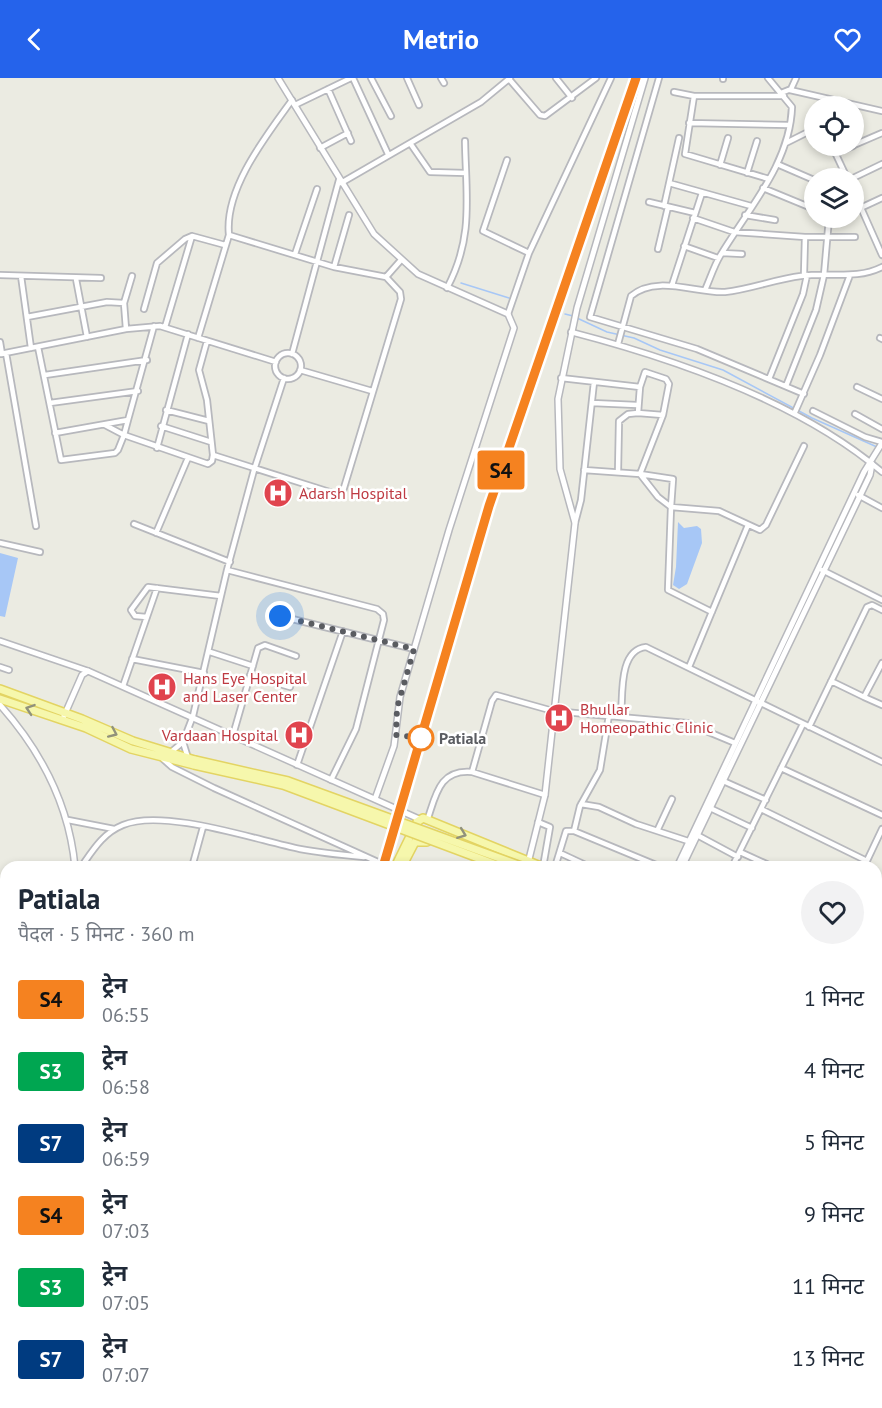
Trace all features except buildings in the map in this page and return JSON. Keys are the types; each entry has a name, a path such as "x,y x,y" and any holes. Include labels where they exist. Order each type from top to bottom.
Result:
{"main road":[{"path":"0,689 66,713 165,756"},
{"path":"0,699 165,756 288,781 515,861"},
{"path":"192,761 283,785 486,861"},
{"path":"398,861 419,819 428,818 518,861"},
{"path":"405,861 412,845 421,840 475,861"}],"street":[{"path":"278,78 374,234 418,274 508,314"},
{"path":"198,338 229,235 228,212 233,194 293,102 352,78 388,154"},
{"path":"371,78 391,116"},
{"path":"407,78 419,105"},
{"path":"292,354 315,261 340,181 485,99 509,78 542,116 549,115 572,99 596,78"},
{"path":"555,78 572,99"},
{"path":"375,799 391,758 396,735 397,708 414,649 514,328 508,314 529,253 611,78"},
{"path":"575,523 560,469 558,399 561,378 577,308 645,78"},
{"path":"659,78 590,315 593,320 697,349 804,394"},
{"path":"705,290 720,256 769,179 786,143 792,107 768,78"},
{"path":"674,92 694,96 782,94 790,90 796,78"},
{"path":"328,89 351,141"},
{"path":"790,90 882,111"},
{"path":"694,96 685,154 769,179"},
{"path":"689,123 789,125"},
{"path":"320,148 348,133"},
{"path":"864,140 882,133"},
{"path":"786,143 804,134"},
{"path":"658,249 679,138"},
{"path":"720,165 728,138"},
{"path":"447,288 460,262 466,236 465,141"},
{"path":"747,173 757,141"},
{"path":"410,143 430,172 466,173"},
{"path":"507,160 483,231 529,253"},
{"path":"777,164 804,176"},
{"path":"864,173 882,164"},
{"path":"669,183 751,206"},
{"path":"763,188 804,204"},
{"path":"295,254 317,189"},
{"path":"672,285 702,193"},
{"path":"864,207 882,198"},
{"path":"649,202 666,206 734,232 805,237 855,237"},
{"path":"864,213 882,255"},
{"path":"334,267 350,215"},
{"path":"745,215 775,220"},
{"path":"786,386 812,321 825,275 828,228"},
{"path":"213,455 254,470 340,493 345,485 401,295 398,288 386,278 334,267 229,235"},
{"path":"192,236 225,245"},
{"path":"144,309 159,260 192,236"},
{"path":"165,327 192,236"},
{"path":"768,379 803,294 806,275 805,237"},
{"path":"684,246 720,256 742,254"},
{"path":"386,278 401,260"},
{"path":"619,342 634,293 672,285 724,292 806,275 861,275 882,267"},
{"path":"0,275 101,278"},
{"path":"797,409 850,275"},
{"path":"21,276 31,348"},
{"path":"126,329 124,303 132,276"},
{"path":"76,279 87,337"},
{"path":"27,317 107,302 124,303"},
{"path":"38,347 60,459 63,461 115,453 124,435 138,391 154,326"},
{"path":"3,354 126,329 154,326 189,334 276,362"},
{"path":"571,332 619,342 797,409 882,472"},
{"path":"157,448 161,426 189,334"},
{"path":"105,425 157,448 207,464 212,461 209,421 199,370 207,341"},
{"path":"0,342 36,526"},
{"path":"276,362 283,355 292,354"},
{"path":"276,362 277,372 284,378 292,378 300,370 300,362 292,354"},
{"path":"45,375 147,360"},
{"path":"300,370 372,391"},
{"path":"638,412 640,387 645,372 668,380 663,415 640,474"},
{"path":"284,378 254,470 227,570 210,652 193,716 183,742 165,756 172,767 374,861"},
{"path":"561,378 640,387"},
{"path":"527,861 545,795 575,523 580,508 594,382"},
{"path":"857,387 882,399"},
{"path":"50,403 138,391"},
{"path":"592,404 637,405"},
{"path":"166,410 209,421"},
{"path":"680,861 691,842 882,443 813,411"},
{"path":"618,472 619,421 628,414 638,412 663,415"},
{"path":"855,414 882,429"},
{"path":"55,432 128,420"},
{"path":"161,426 211,442"},
{"path":"640,474 658,497 672,507 714,510 760,530 764,528 804,446"},
{"path":"156,533 188,458"},
{"path":"584,470 673,479 668,590 712,612"},
{"path":"857,495 882,508"},
{"path":"134,524 230,562"},
{"path":"689,667 748,525"},
{"path":"0,543 40,552"},
{"path":"227,570 377,609 384,617 356,729 331,780"},
{"path":"822,570 882,600"},
{"path":"147,617 135,616 131,610 145,588 220,596"},
{"path":"123,686 157,588"},
{"path":"735,861 867,608 872,605 882,610"},
{"path":"280,616 414,649"},
{"path":"297,765 343,632"},
{"path":"0,641 88,671 419,819"},
{"path":"233,735 261,645 296,656"},
{"path":"621,717 626,663 635,650 650,648 882,762"},
{"path":"210,652 253,666"},
{"path":"132,659 204,673"},
{"path":"864,697 882,663"},
{"path":"0,667 9,670"},
{"path":"62,720 82,675 88,671"},
{"path":"250,675 290,687"},
{"path":"831,681 882,705"},
{"path":"472,772 492,701 496,695 553,711 691,724 735,743"},
{"path":"684,861 691,842 697,836 710,808 735,743 759,700"},
{"path":"0,705 33,747 48,772 68,820 74,861"},
{"path":"574,831 581,804 600,770 609,716"},
{"path":"183,742 192,761"},
{"path":"782,768 882,815"},
{"path":"428,818 441,782 454,773 472,772 545,795"},
{"path":"721,780 766,800"},
{"path":"658,829 672,799"},
{"path":"581,804 691,842"},
{"path":"710,808 752,828"},
{"path":"761,809 867,861 882,830"},
{"path":"86,861 97,844 114,829 147,819 203,827 301,849 364,857"},
{"path":"68,820 114,829"},
{"path":"538,822 550,827 544,861"},
{"path":"194,861 203,827"},
{"path":"557,861 567,830 646,861"},
{"path":"697,836 757,861"},
{"path":"560,853 578,861"}],"water":[{"path":"678,522 684,528 697,526 701,529 702,543 687,584 679,589 673,585"},
{"path":"0,553 18,558 5,617 0,616"}],"waterway":[{"path":"461,283 509,298"},
{"path":"565,314 573,316"},
{"path":"577,318 607,332 634,338 660,350 723,370 812,418 877,447"}],"railway":[{"path":"385,861 489,506 636,78"}],"train":[{"name":"S4","path":"385,861 398,808 428,715 489,506 636,78"}],"place":[{"name":"Adarsh Hospital","path":"278,493"},
{"name":"Hans Eye Hospital and Laser Center","path":"162,687"},
{"name":"Bhullar Homeopathic Clinic","path":"559,718"},
{"name":"Vardaan Hospital","path":"299,735"},
{"name":"Patiala","path":"421,738"}],"route":[{"path":"280,616 414,649 397,708 396,735 421,738"}]}
